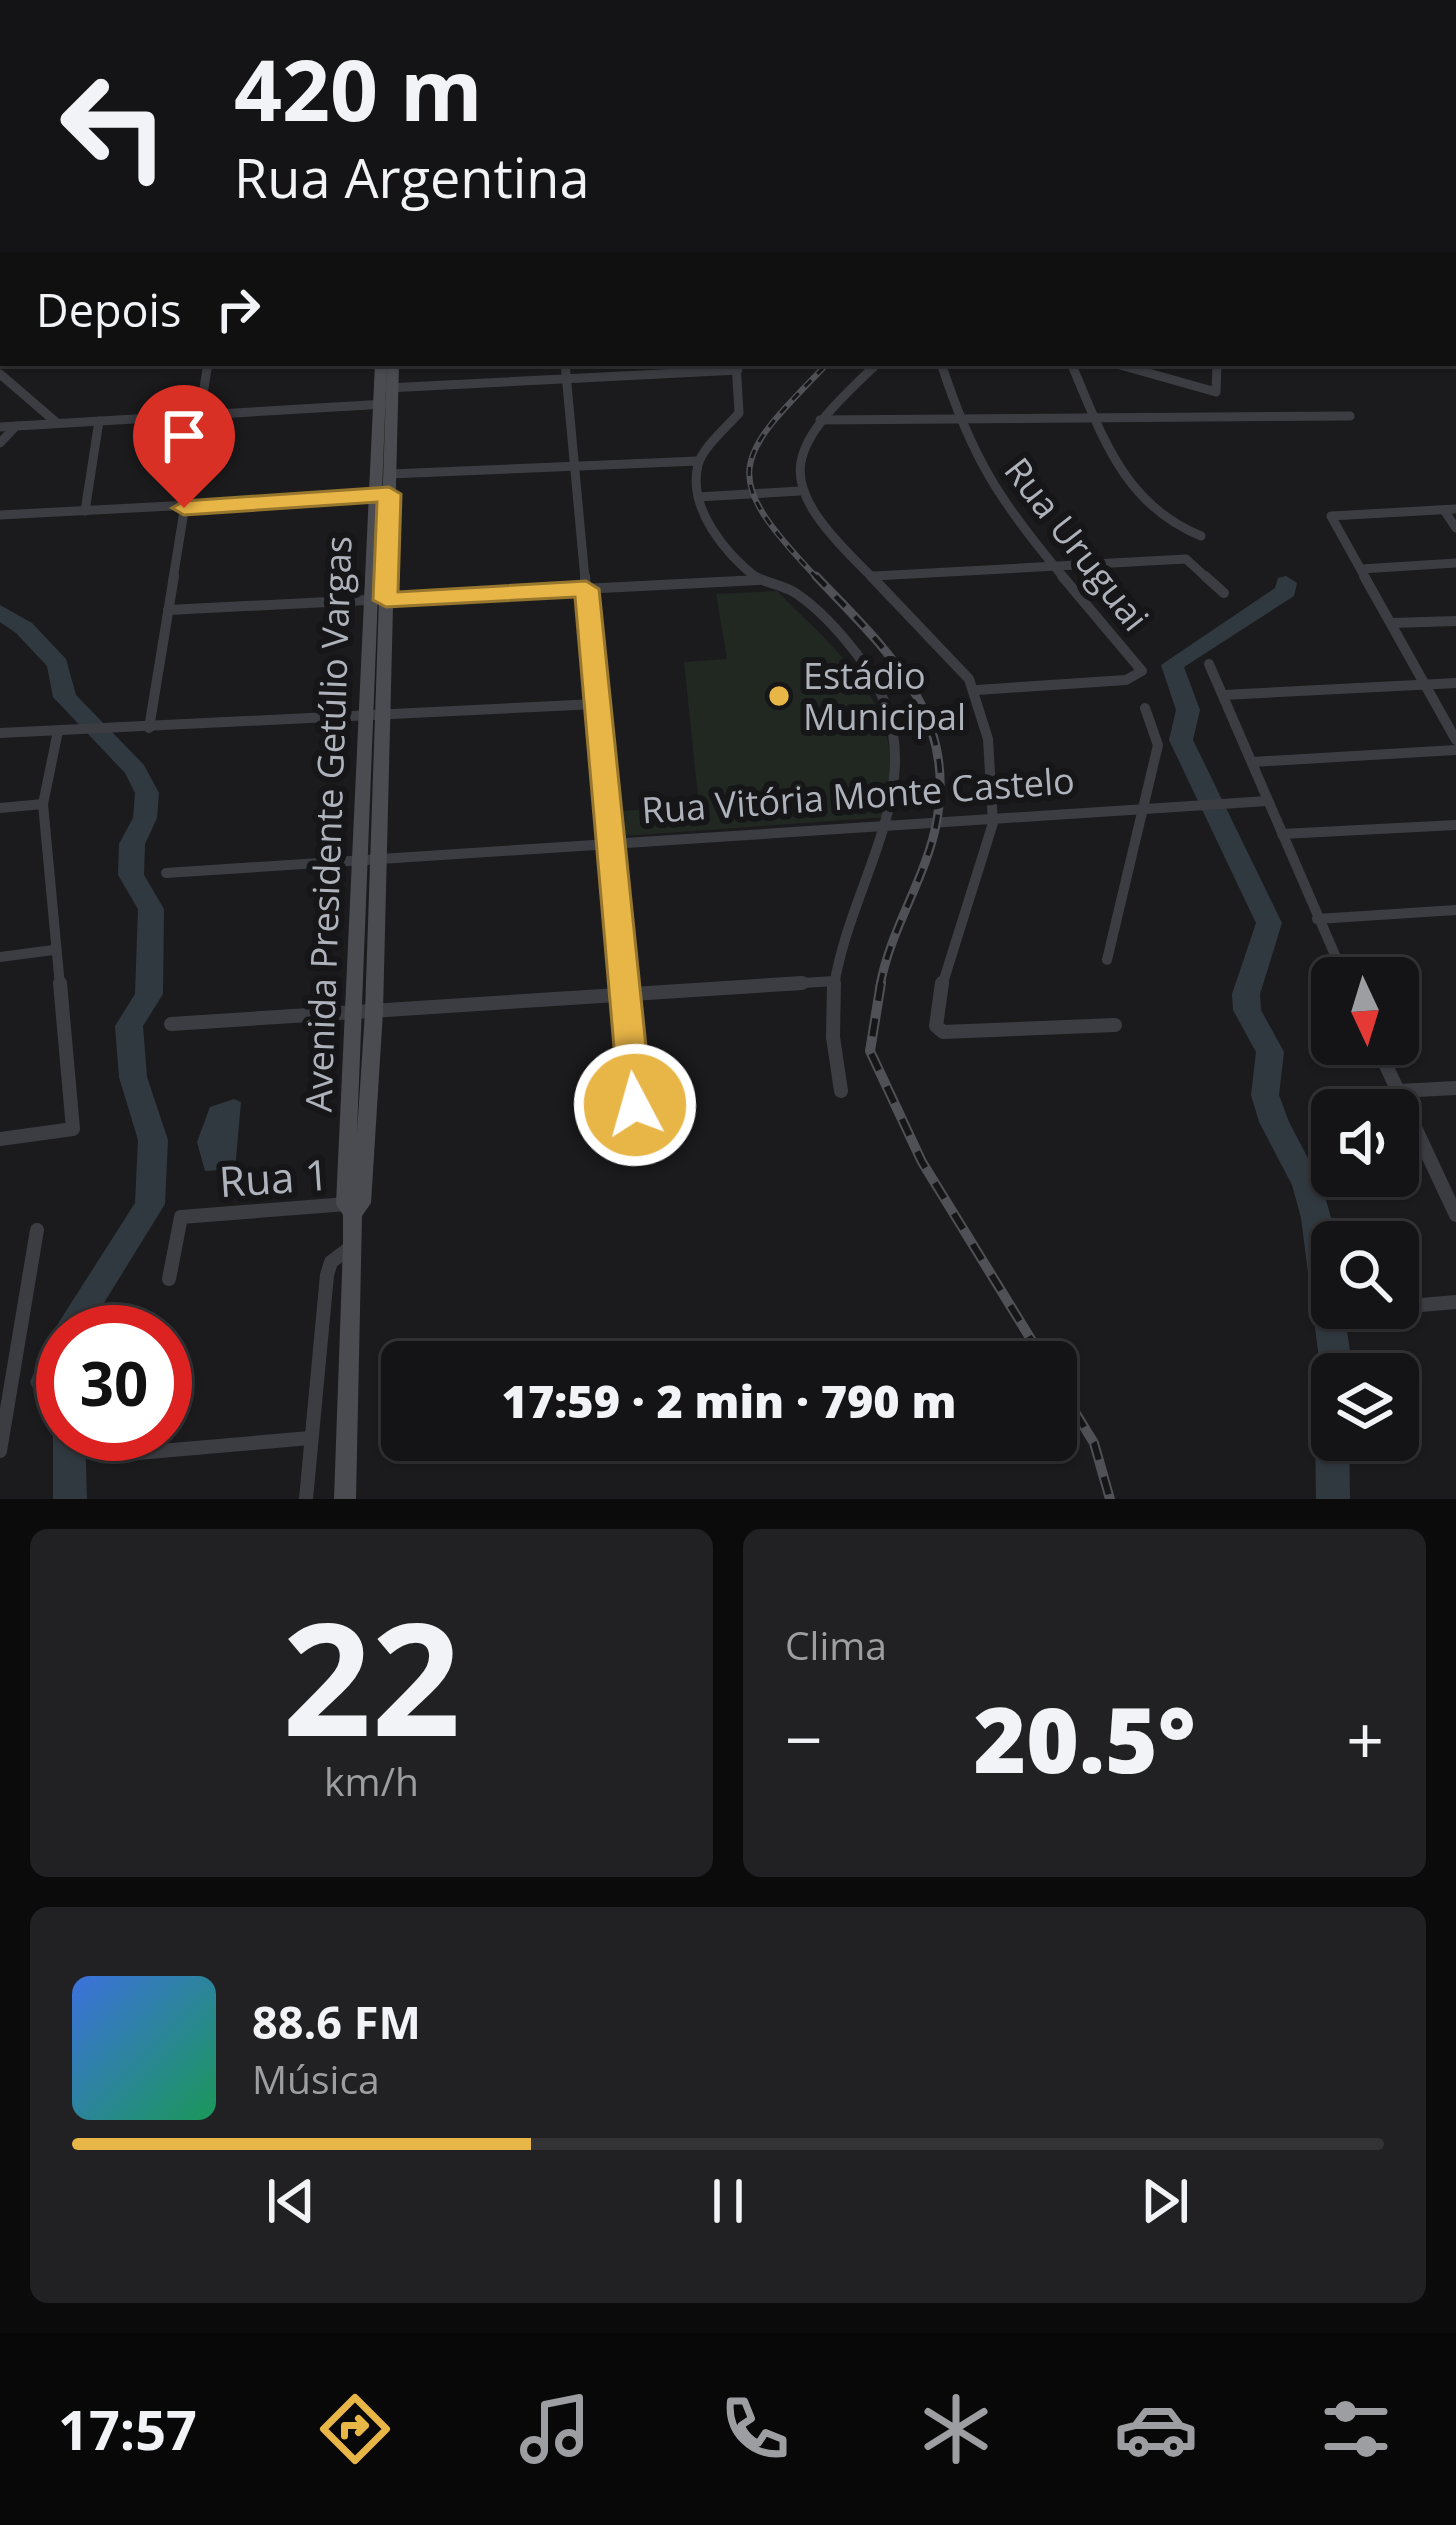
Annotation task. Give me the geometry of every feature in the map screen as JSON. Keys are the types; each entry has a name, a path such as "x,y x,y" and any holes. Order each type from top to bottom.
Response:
{"main road":[{"name":"Avenida Presidente Getúlio Vargas","path":"381,366 390,474 382,495"},
{"name":"Avenida Presidente Getúlio Vargas","path":"353,1207 374,1012 370,856 386,396 392,366"},
{"name":"Avenida Presidente Getúlio Vargas","path":"345,1499 353,1245 353,1012 370,856"}],"street":[{"path":"149,728 208,366"},
{"path":"565,366 635,1105"},
{"path":"0,427 200,415 737,366 741,397 734,422 698,461 698,497 710,526 759,580"},
{"path":"875,366 820,420 800,453 800,491 826,530 935,634 977,690 994,817 934,1019 943,1032 1114,1025"},
{"name":"Rua Uruguai","path":"941,366 959,418 999,500 1111,641 1139,663 1142,671 1126,680 977,690"},
{"path":"1072,366 1134,497 1163,523 1201,536"},
{"path":"1124,366 1216,392 1216,366"},
{"path":"0,374 57,423"},
{"path":"820,420 1350,416"},
{"path":"86,511 99,421"},
{"path":"0,443 16,426"},
{"path":"390,474 698,461"},
{"path":"698,497 800,491"},
{"path":"0,515 382,495"},
{"path":"1456,528 1450,510 1330,516 1456,740"},
{"path":"874,576 1193,562 1224,593"},
{"path":"1361,569 1456,563"},
{"path":"168,610 759,580 800,596 881,690 895,740 889,822 834,981 834,1059 841,1091"},
{"path":"1392,623 1456,621"},
{"path":"1209,664 1335,957"},
{"path":"1223,695 1456,683"},
{"path":"0,733 375,719 596,704"},
{"path":"1107,960 1158,745 1145,708"},
{"path":"0,1139 73,1129 43,804 58,731"},
{"path":"1252,762 1456,750"},
{"name":"Rua Vitória Monte Castelo","path":"166,873 889,822 1267,801"},
{"path":"0,808 43,804"},
{"path":"1282,834 1456,825"},
{"path":"1317,919 1456,910"},
{"path":"0,957 53,950"},
{"path":"171,1024 834,981"},
{"path":"1419,1090 1456,1088"},
{"path":"1419,1136 1456,1215"},
{"name":"Rua 1","path":"170,1279 182,1217 353,1207"},
{"path":"0,1451 37,1230"},
{"path":"306,1499 327,1274 332,1262 353,1245"},
{"path":"1419,1306 1456,1302"},
{"path":"192,1448 310,1438"}],"shaded area":[{"name":"Estádio Municipal","path":"777,591 844,659 871,697 888,741 887,817 624,836 621,811 699,805 684,662 727,659 716,594"},
{"path":"234,1099 241,1102 235,1169 205,1171 197,1142 210,1107"}],"waterway":[{"path":"1286,583 1286,591 1172,665 1188,710 1181,740 1269,923 1246,994 1247,1010 1270,1052 1265,1095 1307,1185 1316,1218 1334,1353"},
{"path":"0,612 24,628 58,664 65,697 135,770 147,793 145,818 132,844 131,875 151,909 149,994 129,1026 133,1077 153,1140 150,1204 86,1305"},
{"path":"69,1461 70,1499"},
{"path":"1332,1461 1333,1499"}],"railway":[{"path":"818,579 764,515 752,490 750,468 756,447 772,423 825,366"},
{"path":"816,576 909,683 936,745 937,820 880,986"},
{"path":"881,983 870,1051 922,1162 1032,1341"},
{"path":"1077,1415 1094,1443 1110,1499"}],"place":[{"name":"Estádio Municipal","path":"779,696"}],"route":[{"path":"184,508 389,494 386,600 586,589 635,1105"}]}
